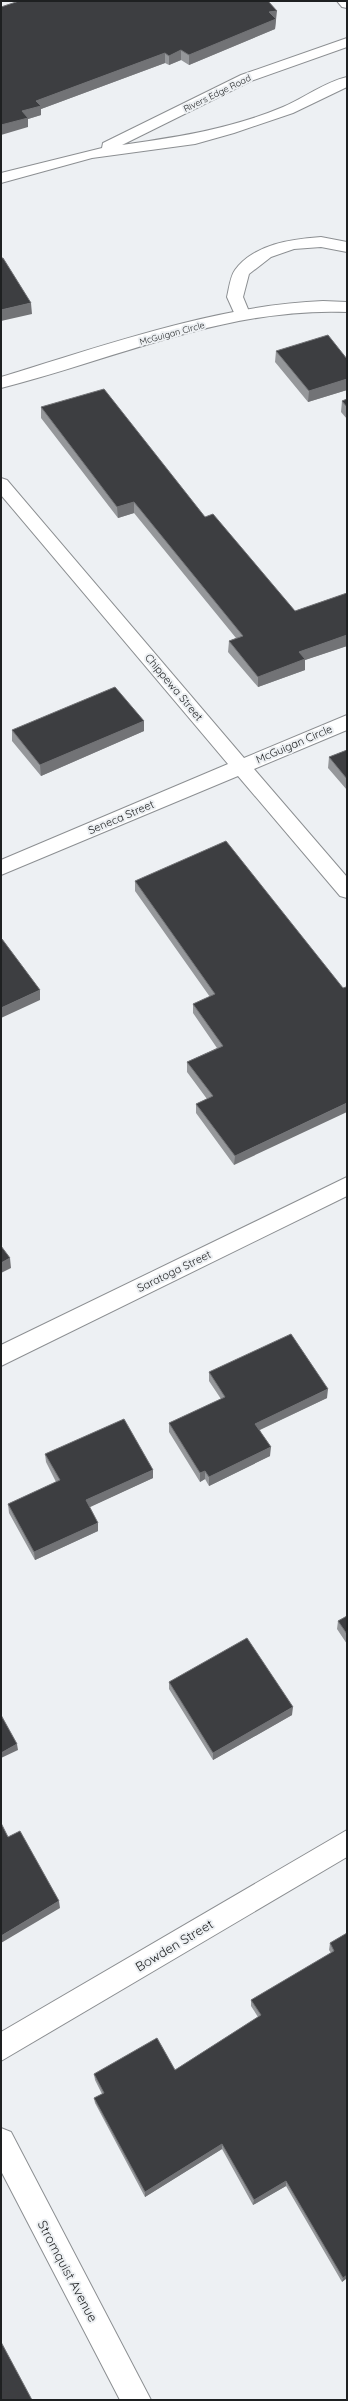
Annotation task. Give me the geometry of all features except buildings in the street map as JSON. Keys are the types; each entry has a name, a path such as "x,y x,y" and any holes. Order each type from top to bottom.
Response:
{"street":[{"path":"344,1 347,4"},
{"name":"Rivers Edge Road","path":"91,154 246,78 347,42"},
{"name":"Rivers Edge Road","path":"1,178 91,154 195,139 228,130 288,110 347,81"},
{"path":"242,314 235,296 242,272 265,254 292,244 321,242 347,247"},
{"name":"McGuigan Circle","path":"1,383 96,353 242,314 289,306 347,307"},
{"name":"Chippewa Street","path":"1,484 347,891"},
{"name":"McGuigan Circle","path":"242,767 347,722"},
{"name":"Seneca Street","path":"1,868 242,767"},
{"name":"Saratoga Street","path":"1,1356 347,1186"},
{"name":"Bowden Street","path":"1,2047 347,1843"},
{"name":"Stromquist Avenue","path":"1,2142 136,2400"}]}
